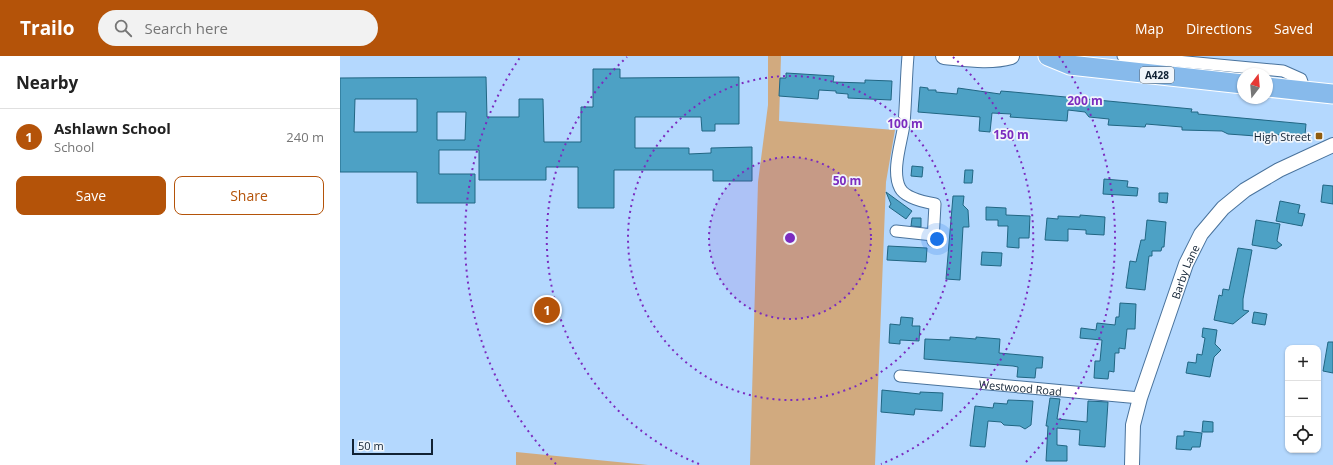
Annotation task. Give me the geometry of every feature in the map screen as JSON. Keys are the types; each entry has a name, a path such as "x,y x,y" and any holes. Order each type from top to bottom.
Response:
{"highway":[{"name":"A428","path":"1048,56 1070,65 1237,83"},
{"path":"1273,88 1333,94"}],"main road":[{"path":"944,56 971,59 1003,58 1011,56"}],"street":[{"path":"896,231 933,238 935,204 924,202 904,193 897,180 897,165 904,125 908,56"},
{"path":"1123,56 1283,71 1302,78 1305,91"},
{"name":"Barby Lane","path":"1132,465 1133,425 1140,398 1186,264 1201,234 1223,208 1246,190 1279,170 1333,145"},
{"name":"Westwood Road","path":"900,376 1140,398"}],"shaded area":[{"path":"768,56 781,56 779,121 895,130 886,182 875,465 750,465 758,182 768,105"},
{"path":"516,452 648,465 516,465"}],"building":[{"path":"593,69 620,69 620,78 739,77 739,124 715,124 715,131 702,131 701,117 635,117 635,148 689,148 689,154 711,153 711,148 752,147 752,181 713,181 713,170 614,170 614,208 578,208 578,167 546,167 546,180 479,180 479,150 439,150 439,174 475,174 475,203 417,203 417,172 340,172 340,78 486,77 487,117 519,117 519,99 543,99 544,142 581,142 581,107 593,107","holes":["355,99 417,99 417,132 354,132","437,112 466,112 465,140 437,140"]},
{"path":"786,73 834,76 833,82 865,83 865,80 892,81 891,100 848,98 848,94 836,93 836,91 819,90 818,99 779,96 780,78 786,78"},
{"path":"920,87 928,88 928,90 936,90 936,92 957,94 958,88 1000,94 1001,91 1192,109 1191,112 1198,112 1198,114 1306,124 1305,135 1297,134 1297,137 1257,132 1256,136 1228,134 1222,131 1182,130 1182,127 1146,124 1145,127 1108,125 1109,119 1089,117 1085,112 1068,110 1067,121 1010,117 1011,114 992,113 990,132 979,131 980,117 918,112"},
{"path":"912,166 923,167 922,177 911,176"},
{"path":"965,170 973,170 972,183 964,183"},
{"path":"1104,179 1128,181 1127,187 1138,188 1137,196 1103,194"},
{"path":"1323,185 1333,186 1333,204 1321,202"},
{"path":"886,192 912,211 906,219 889,207 891,204"},
{"path":"1159,193 1168,193 1167,203 1159,202"},
{"path":"953,196 964,196 963,205 968,210 969,227 963,227 960,280 946,279"},
{"path":"1280,201 1300,205 1298,213 1305,214 1302,226 1276,221"},
{"path":"986,207 1006,208 1006,215 1030,216 1029,238 1019,238 1019,248 1007,247 1008,226 998,226 998,220 986,220"},
{"path":"1080,215 1105,217 1104,235 1086,234 1086,230 1068,229 1068,241 1045,240 1047,218 1058,219 1058,216 1080,217"},
{"path":"912,218 921,218 921,227 911,226"},
{"path":"1147,220 1166,222 1164,247 1162,247 1161,251 1152,251 1152,256 1149,256 1145,290 1126,288 1130,261 1136,262 1141,240 1145,240"},
{"path":"1256,220 1280,224 1277,241 1282,245 1276,249 1252,245"},
{"path":"888,246 927,248 926,262 887,260"},
{"path":"1238,248 1252,250 1243,299 1243,310 1249,311 1233,324 1214,320 1219,295 1222,296 1223,289 1229,290"},
{"path":"982,252 1002,253 1001,266 981,265"},
{"path":"1120,303 1136,304 1135,329 1127,329 1125,349 1119,348 1119,353 1115,353 1114,372 1109,371 1108,379 1094,378 1095,361 1100,361 1102,340 1080,338 1081,328 1096,330 1097,323 1115,325 1116,317 1119,317"},
{"path":"1254,312 1267,314 1265,325 1252,323"},
{"path":"901,317 913,318 912,326 920,326 919,341 900,340 900,344 889,343 890,324 900,325"},
{"path":"1203,328 1217,330 1215,344 1221,350 1214,357 1210,377 1186,373 1188,362 1196,363 1197,354 1202,355 1205,338 1202,337"},
{"path":"950,337 1000,339 999,353 1043,357 1042,368 1036,368 1035,378 1017,377 1018,367 1013,366 924,359 925,339 950,340"},
{"path":"1328,342 1333,342 1333,373 1323,371"},
{"path":"882,390 920,394 920,392 943,393 942,411 915,409 914,415 881,412"},
{"path":"1050,398 1060,399 1057,419 1087,422 1088,401 1108,402 1105,447 1079,445 1080,430 1057,428 1057,445 1067,446 1067,461 1046,461 1048,426 1046,426"},
{"path":"1008,400 1033,401 1031,425 1025,429 1020,426 1004,425 1001,422 988,421 985,447 970,446 975,406 993,408 994,403 1007,404"},
{"path":"1203,421 1213,422 1213,432 1202,432"},
{"path":"1184,431 1202,433 1200,447 1192,447 1191,450 1176,449 1177,436 1184,436"}],"place":[{"name":"High Street","path":"1319,136"},
{"name":"Ashlawn School","path":"547,310"}]}
